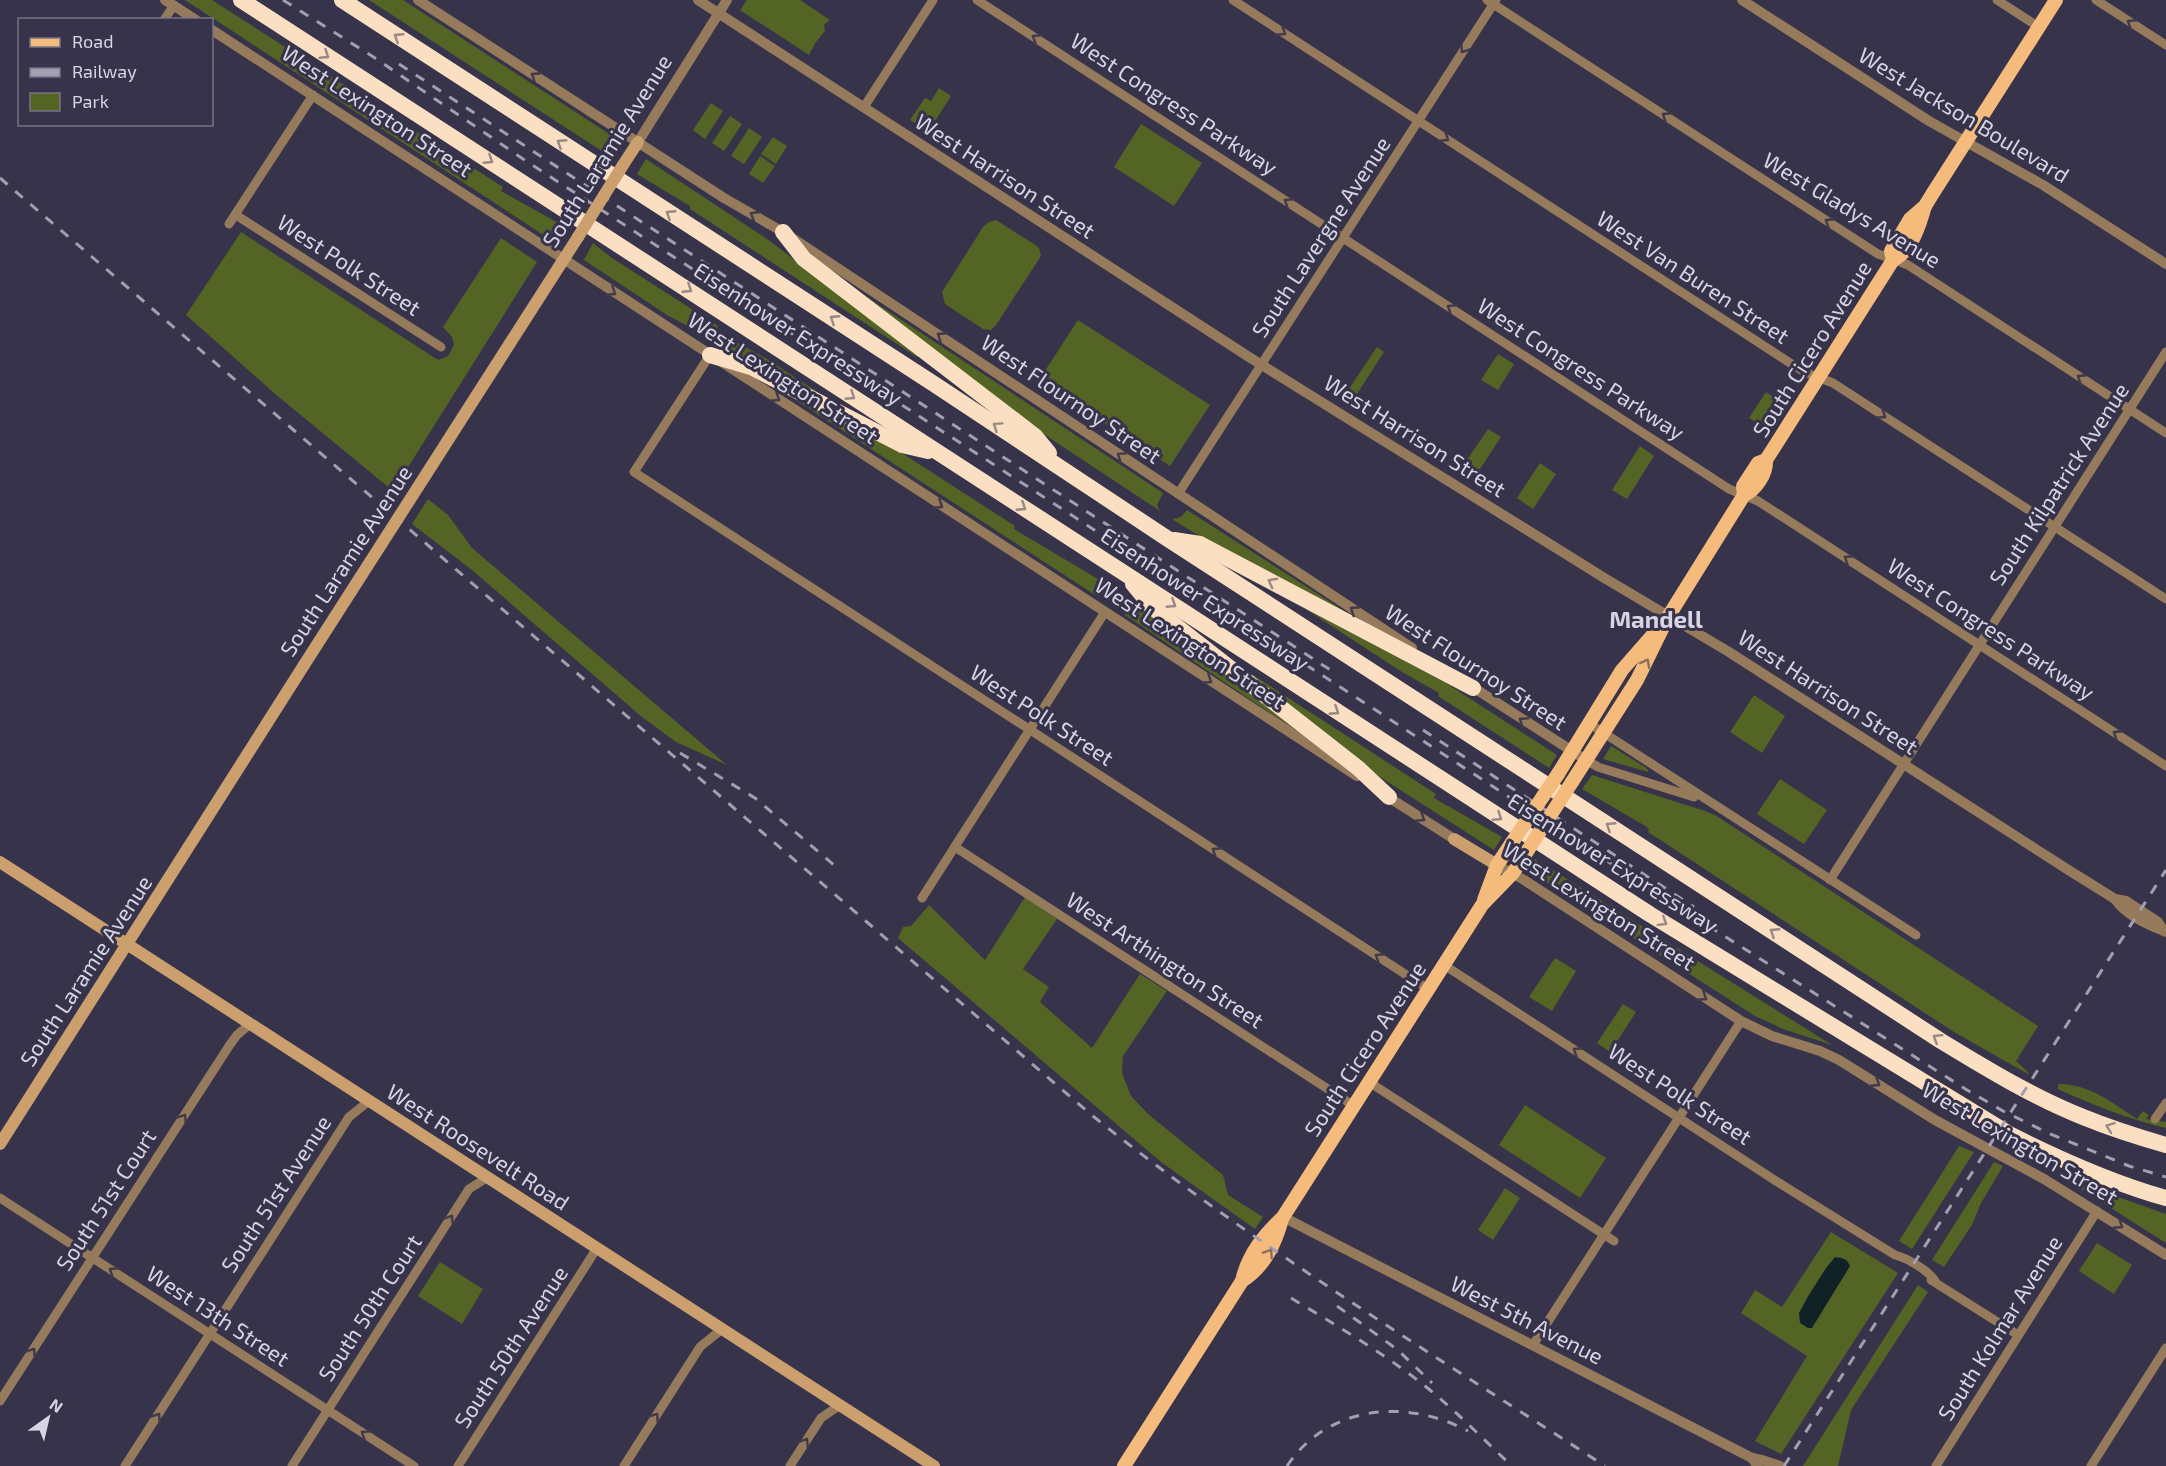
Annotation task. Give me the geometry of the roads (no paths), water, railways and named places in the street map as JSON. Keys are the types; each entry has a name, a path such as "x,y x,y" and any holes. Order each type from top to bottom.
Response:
{"highway":[{"name":"Eisenhower Expressway","path":"241,0 1641,908 2011,1135 2053,1156 2166,1198"},
{"name":"Eisenhower Expressway","path":"342,0 1968,1058 2082,1117 2166,1145"},
{"path":"783,232 804,259 1035,436 1064,470"},
{"path":"710,355 751,367 902,445 938,453"},
{"path":"1168,539 1200,543 1473,688"},
{"path":"1123,572 1152,607 1358,768 1389,797"}],"main road":[{"name":"South Cicero Avenue","path":"1124,1466 1242,1281 1256,1272 1275,1242 1283,1216 1482,905 1513,873 1604,734 1642,672 1668,617 1744,495 1752,492 1767,468 1766,460 1893,260 1901,256 1920,225 1925,206 2056,0"},
{"name":"South Laramie Avenue","path":"0,1144 638,142"},
{"name":"South Cicero Avenue","path":"1482,905 1497,865 1573,752 1622,670 1668,617"},
{"name":"West Lexington Street","path":"1454,838 1497,865"},
{"name":"West Roosevelt Road","path":"0,862 934,1466"}],"street":[{"name":"West Flournoy Street","path":"418,0 724,198 783,232 1573,752 1598,767 1676,790 1713,804"},
{"name":"West Harrison Street","path":"698,0 1263,365 1668,617 1730,652 2115,899 2122,908 2154,929 2165,931"},
{"name":"South Laramie Avenue","path":"638,142 727,0"},
{"path":"864,108 933,0"},
{"name":"West Congress Parkway","path":"977,0 1729,489 1758,501 2166,766"},
{"name":"West Van Buren Street","path":"1233,0 1804,372 1833,383 2166,600"},
{"name":"West Jackson Boulevard","path":"1742,0 1929,121 2043,184 2166,264"},
{"path":"1997,0 2038,27"},
{"path":"2096,0 2166,45"},
{"name":"South Lavergne Avenue","path":"1178,494 1344,238 1492,1"},
{"name":"West Gladys Avenue","path":"1492,1 1869,248 1908,265 2166,433"},
{"path":"165,18 170,3 193,18"},
{"name":"West Lexington Street","path":"213,31 1454,838"},
{"path":"229,224 313,95"},
{"name":"West Polk Street","path":"236,215 441,347"},
{"name":"South Kilpatrick Avenue","path":"1830,880 2166,352"},
{"name":"West Polk Street","path":"710,355 634,472 1428,989"},
{"path":"922,898 1104,612"},
{"name":"West Flournoy Street","path":"1590,724 1916,935"},
{"name":"West Arthington Street","path":"955,847 1354,1106"},
{"name":"West Lexington Street","path":"1497,865 1513,873 1741,1021 1772,1036 1820,1051 1839,1060 1935,1120 2019,1164 2166,1255"},
{"name":"West Polk Street","path":"1444,965 1894,1255 1904,1264 1929,1280 1935,1281 2018,1335"},
{"path":"1533,1345 1741,1021"},
{"name":"South 51st Court","path":"0,1401 229,1046 237,1035 250,1024"},
{"path":"1369,1083 1614,1241"},
{"name":"South 51st Avenue","path":"125,1466 349,1117 369,1101"},
{"path":"2156,1119 2166,1103"},
{"name":"South 50th Court","path":"292,1466 469,1189 488,1178"},
{"name":"West 13th Street","path":"0,1198 414,1466"},
{"name":"South Kolmar Avenue","path":"1936,1466 2097,1211"},
{"name":"West 5th Avenue","path":"1283,1216 1755,1462 1762,1460 1780,1466"},
{"name":"South 50th Avenue","path":"458,1466 597,1248"},
{"path":"624,1466 700,1347 722,1329"},
{"path":"2091,1466 2166,1348"},
{"path":"790,1466 821,1418 840,1405"}],"railway":[{"path":"283,0 375,58 526,161 1133,555 1225,612 1658,894 1967,1090 2048,1133 2129,1166 2166,1177"},
{"path":"399,64 1335,673"},
{"path":"0,178 1094,1117 1281,1255 1605,1466"},
{"path":"1423,730 1694,907"},
{"path":"680,753 755,798 834,865"},
{"path":"1784,1466 2166,870"},
{"path":"1291,1298 1414,1377 1451,1408 1512,1466"},
{"path":"1337,1306 1398,1350 1432,1383"},
{"path":"1287,1466 1304,1446 1324,1430 1346,1419 1370,1413 1394,1411 1419,1414 1468,1431"}],"district":[{"name":"Mandell","path":"1656,620"}]}
